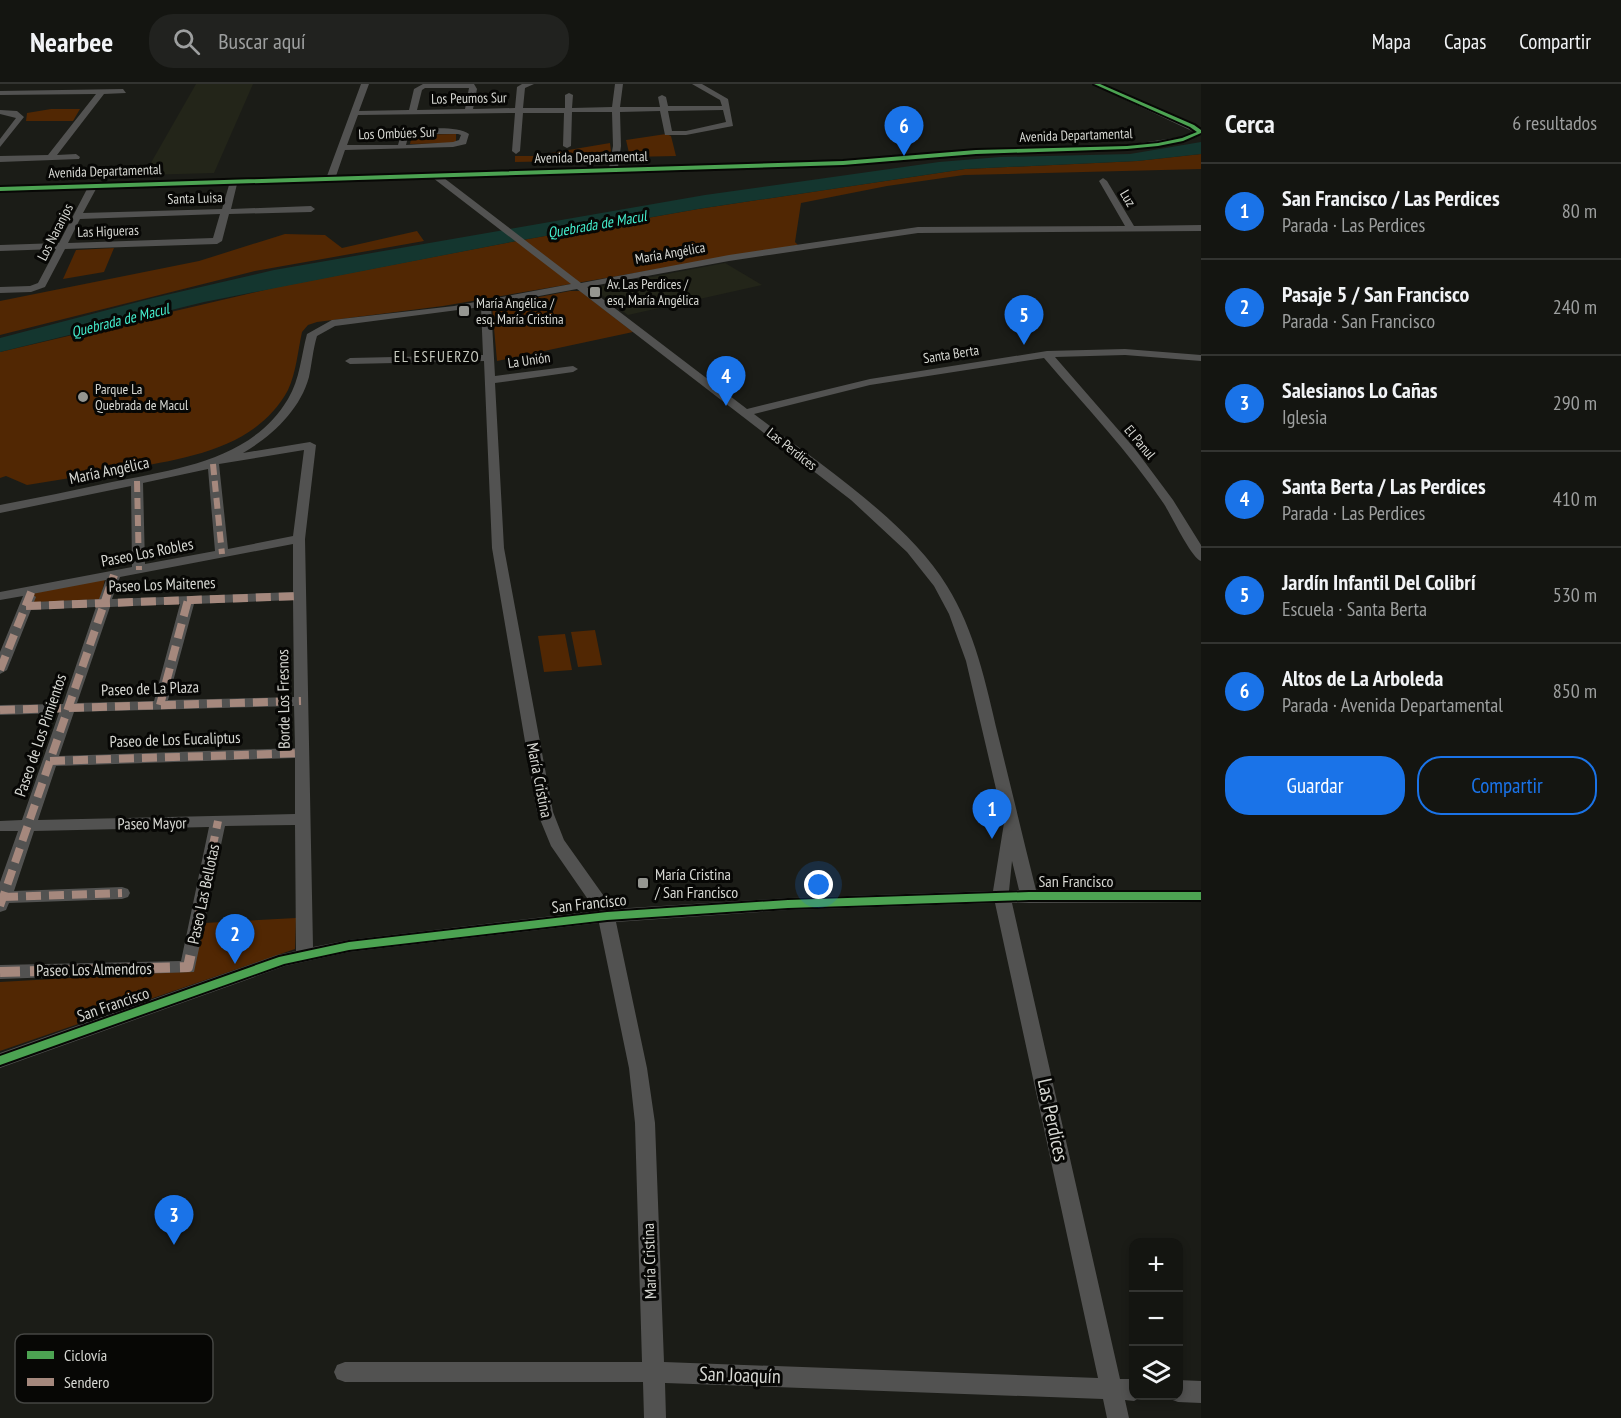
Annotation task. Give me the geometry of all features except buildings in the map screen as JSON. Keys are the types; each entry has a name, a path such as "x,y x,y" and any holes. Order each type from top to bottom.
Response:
{"street":[{"path":"332,175 365,84"},
{"path":"618,166 616,110 619,84"},
{"path":"662,97 667,130 671,134 686,134 730,123 724,99 696,84"},
{"path":"1096,84 1192,126 1200,132 1197,141"},
{"path":"516,151 521,87 527,85"},
{"path":"412,112 420,87 471,87 473,89 470,111"},
{"path":"0,93 123,91"},
{"path":"50,158 100,92"},
{"path":"567,146 569,95"},
{"name":"Los Peumos Sur","path":"355,113 727,108"},
{"path":"0,112 14,113 20,117 0,145"},
{"name":"Los Ombúes Sur","path":"342,148 402,146 454,144 463,142 465,134 413,132 404,136 402,146"},
{"name":"Avenida Departamental","path":"0,189 618,166 843,163 977,152 1140,147 1182,139 1197,141"},
{"path":"0,159 76,157"},
{"name":"Avenida Departamental","path":"332,175 433,174 618,166"},
{"name":"Las Perdices","path":"433,174 746,413 886,523 912,549 939,585 956,614 971,654 1029,896"},
{"path":"226,211 234,181"},
{"name":"Luz","path":"1103,181 1131,228"},
{"name":"Los Naranjos","path":"0,290 38,287 44,284 93,185"},
{"name":"Santa Luisa","path":"79,216 311,209"},
{"name":"Las Higueras","path":"0,248 217,241 226,211"},
{"name":"María Angélica","path":"218,462 266,430 292,401 304,376 312,334 318,328 338,322 424,313 729,258 918,230 1201,228"},
{"name":"María Cristina","path":"486,303 498,548 545,812 557,842 598,895 608,916 639,1068 644,1114 655,1418"},
{"name":"Santa Berta","path":"746,413 870,382 1047,354 1125,352 1201,358"},
{"name":"El Panul","path":"1047,354 1158,486 1181,519 1201,557"},
{"path":"350,361 489,358"},
{"name":"La Unión","path":"490,380 573,369"},
{"name":"María Angélica","path":"0,510 218,462 310,445"},
{"name":"Borde Los Fresnos","path":"305,954 299,539 310,445"},
{"path":"218,462 222,554"},
{"path":"137,481 139,570"},
{"name":"Paseo Los Robles","path":"0,596 299,539"},
{"name":"Paseo de Los Pimientos","path":"2,902 114,575"},
{"path":"0,670 32,590"},
{"name":"Paseo Los Maitenes","path":"26,606 300,596"},
{"path":"160,705 188,600"},
{"name":"Paseo de La Plaza","path":"0,710 301,701"},
{"name":"Paseo de Los Eucaliptus","path":"50,761 302,753"},
{"name":"Paseo Mayor","path":"0,826 303,819"},
{"name":"Paseo Las Bellotas","path":"188,967 218,821"},
{"name":"Las Perdices","path":"1011,822 1000,887 1123,1390 1118,1418"},
{"path":"2,902 122,893"},
{"name":"San Francisco","path":"0,1060 305,954 428,936 608,916 788,904 1029,896 1201,896"},
{"name":"Paseo Los Almendros","path":"0,972 188,967"},
{"name":"San Joaquín","path":"345,1372 653,1372 1123,1390"},
{"path":"1183,1391 1201,1392"}],"shaded area":[{"path":"196,84 253,84 214,173 144,175"},
{"path":"51,109 80,109 73,121 26,121 27,113"},
{"path":"456,134 456,143 410,144 412,135"},
{"path":"666,134 671,136 676,156 630,157 626,140"},
{"path":"610,143 612,160 515,162 515,156 533,156"},
{"name":"Parque La Quebrada de Macul","path":"1201,154 1201,169 964,175 887,186 801,203 795,242 798,245 443,306 317,322 308,325 302,332 291,383 274,410 258,426 218,448 126,469 27,485 6,476 0,478 0,352 277,287 698,209 965,169 1137,161"},
{"path":"417,231 424,241 255,271 0,335 0,301 199,261 285,234 325,235 342,248"},
{"path":"114,248 104,272 63,279 76,250"},
{"path":"725,263 762,285 628,315 593,288"},
{"path":"580,291 633,332 497,361 492,306"},
{"path":"105,579 100,601 30,604 35,593"},
{"path":"595,630 602,665 578,667 571,632"},
{"path":"565,634 572,670 544,672 538,636"},
{"path":"296,918 295,949 0,1051 0,982 193,971 204,923"}],"water":[{"name":"Quebrada de Macul","path":"1201,142 1201,154 1137,161 965,169 698,209 511,242 204,302 0,352 0,338 153,298 274,270 705,195 939,162 1000,157 1130,154"}],"marked path":[{"path":"213,464 222,554"},
{"path":"137,481 139,570"},
{"path":"0,906 114,575"},
{"path":"0,670 32,590"},
{"path":"26,606 300,596"},
{"path":"160,705 188,600"},
{"path":"0,710 301,701"},
{"path":"50,761 302,753"},
{"path":"0,972 188,967 218,821"},
{"path":"3,897 122,893"}],"cycle path":[{"path":"0,189 843,163 976,152 1127,148 1183,139 1200,132 1192,126 1096,84"},
{"path":"0,1061 283,960 349,946 607,916 788,904 1029,896 1201,896"}],"place":[{"name":"Altos de La Arboleda","path":"904,156"},
{"name":"Av. Las Perdices / esq. María Angélica","path":"595,292"},
{"name":"María Angélica / esq. María Cristina","path":"464,311"},
{"name":"Jardín Infantil Del Colibrí","path":"1024,345"},
{"name":"Parque La Quebrada de Macul","path":"83,397"},
{"name":"Santa Berta / Las Perdices","path":"726,406"},
{"name":"San Francisco / Las Perdices","path":"992,839"},
{"name":"María Cristina / San Francisco","path":"643,883"},
{"name":"Pasaje 5 / San Francisco","path":"235,964"},
{"name":"Salesianos Lo Cañas","path":"174,1245"}],"district":[{"name":"EL ESFUERZO","path":"437,356"}]}
